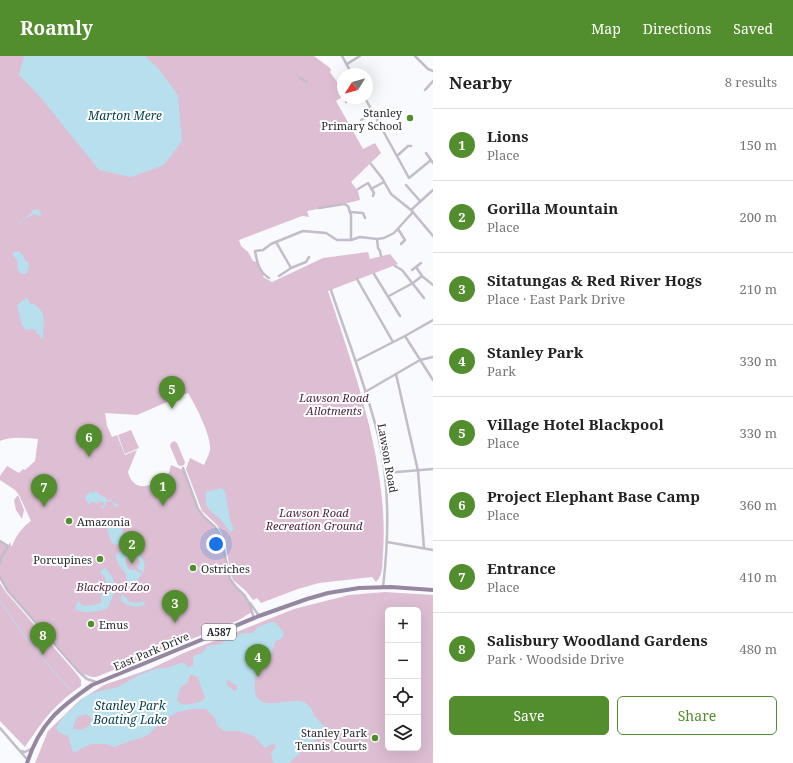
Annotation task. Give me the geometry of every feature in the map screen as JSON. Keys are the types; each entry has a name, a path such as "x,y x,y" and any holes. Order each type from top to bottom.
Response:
{"main road":[{"name":"East Park Drive","path":"28,761 32,748 42,730 57,712 71,699 98,683 301,600 328,593 359,588 384,587 433,590"}],"street":[{"path":"342,56 348,68"},
{"path":"346,64 360,56"},
{"path":"415,56 428,69 433,71"},
{"path":"300,78 307,82"},
{"path":"425,90 433,81"},
{"path":"369,104 409,178 432,161 426,153"},
{"path":"361,120 374,113"},
{"path":"397,156 409,145"},
{"path":"371,164 391,194 412,211 433,236"},
{"path":"371,189 384,182"},
{"path":"358,189 368,183 374,193 373,196"},
{"path":"406,185 420,201"},
{"path":"269,278 263,274 257,262 255,251 263,250 276,242 303,231 326,233 337,240 351,240 360,237 377,239 392,235 420,201 433,190"},
{"path":"319,208 344,204 349,206 351,240"},
{"path":"350,212 363,213 365,218"},
{"path":"398,229 406,240 401,244"},
{"path":"377,239 378,248 382,256"},
{"path":"276,242 290,268"},
{"path":"279,276 290,268 306,262 309,257"},
{"path":"412,270 421,263"},
{"path":"395,266 402,270 424,298"},
{"path":"416,267 422,276 433,285"},
{"path":"374,274 400,316"},
{"path":"389,296 413,283 422,276"},
{"path":"357,279 393,342"},
{"name":"Lawson Road","path":"331,290 356,361 378,436 385,473 388,504 384,587"},
{"path":"356,361 433,320"},
{"path":"405,336 433,380"},
{"path":"365,392 420,360 433,357"},
{"path":"396,374 418,471 424,548"},
{"path":"183,468 198,509 215,527 221,537 230,579 236,588 245,596 259,616"},
{"path":"385,473 433,469"},
{"path":"0,541 8,546 0,564"},
{"path":"387,542 433,550"},
{"path":"0,573 2,581"},
{"path":"0,577 10,593 86,679 88,688"},
{"path":"249,603 254,618"},
{"path":"86,679 98,683"},
{"path":"0,728 28,761"},
{"path":"19,750 25,752 32,748"}],"green space":[{"path":"0,56 314,56 330,68 330,72 337,82 337,104 363,149 375,143 381,153 351,182 358,191 360,200 307,211 309,217 302,216 239,240 241,246 248,252 253,261 257,262 264,275 263,277 272,282 323,258 368,252 370,259 390,254 398,264 328,291 349,354 368,420 381,487 383,553 382,568 379,579 376,582 372,577 319,583 261,603 257,598 253,600 246,591 233,580 225,541 217,525 202,511 186,469 190,458 204,465 210,450 206,429 199,412 188,393 137,415 105,413 107,426 112,437 117,435 125,455 137,450 128,472 135,484 146,486 162,480 168,474 171,465 183,470 198,509 215,527 223,543 226,567 230,579 245,596 252,612 237,621 96,677 80,673 7,590 0,577 0,541 8,546 10,542 12,546 20,532 31,521 19,495 15,490 0,480 0,476 7,466 19,473 35,461 38,439 14,438 0,441"},
{"path":"131,430 139,448 125,454 118,435"},
{"path":"174,441 177,443 185,462 184,465 178,465 170,446"},
{"path":"18,495 24,510 22,519 16,510 14,500"},
{"path":"0,583 5,591 81,680 81,686 56,707 25,747 0,721"},
{"path":"385,592 433,595 433,763 35,763 48,731 80,700 104,685 150,669 186,652 294,609 349,595"}],"water":[{"name":"Marton Mere","path":"24,56 145,56 158,68 178,95 182,141 164,165 131,177 99,170 41,98 19,75"},
{"path":"34,209 39,210 42,215 39,216 34,214 23,220 18,225 20,222 31,213"},
{"path":"18,251 29,264 28,272 26,274 21,274 17,267 18,262 13,253"},
{"path":"26,298 30,304 34,304 43,314 43,339 34,329 26,330 22,325 17,305"},
{"path":"222,488 225,491 230,519 234,530 230,532 206,504 206,492"},
{"path":"96,490 107,500 111,500 119,506 115,507 110,501 106,502 103,508 99,507 104,505 104,502 100,501 96,504 92,502 87,506 88,503 85,498 87,494 91,492 93,493"},
{"path":"115,518 119,520 124,537 122,541 116,545 113,544 110,539 107,526 107,523"},
{"path":"125,549 137,551 143,558 145,567 143,573 137,568 140,562 135,553 130,552 126,561 127,565 130,570 136,570 142,574 137,583 133,585 127,580 125,572 116,559 116,554"},
{"path":"105,568 114,582 114,593 107,609 83,612 75,609 78,600 83,606 94,605 102,602 101,596 106,586 106,581 100,573"},
{"path":"123,595 130,602 137,603 144,601 145,604 139,607 129,605 121,601 121,596"},
{"name":"Stanley Park Boating Lake","path":"275,622 284,633 282,638 276,641 267,663 256,671 255,690 257,697 268,703 297,701 305,703 329,732 321,738 316,732 314,733 318,738 304,750 299,744 297,746 300,753 289,763 274,763 271,753 276,746 274,743 265,748 254,736 238,731 224,731 218,725 215,718 206,709 192,709 178,712 163,720 149,734 142,738 114,747 106,744 91,744 73,753 68,736 58,732 56,727 64,716 85,697 96,692 118,687 137,676 155,669 170,667 180,663 185,663 187,667 193,666 193,656 202,653 207,646 221,644 233,635 234,637 244,633 253,633 258,627","holes":["190,675 194,675 198,678 205,697 202,701 192,704 182,704 177,700 179,691 182,686 187,683","228,680 237,686 237,689 234,691 226,684","86,714 92,718 89,726 81,730 74,729 73,727 77,717"]}],"waterway":[{"path":"0,601 27,640 70,690"}],"place":[{"name":"Stanley Primary School","path":"410,118"},
{"name":"Village Hotel Blackpool","path":"172,409"},
{"name":"Project Elephant Base Camp","path":"89,457"},
{"name":"Lions","path":"163,506"},
{"name":"Entrance","path":"44,507"},
{"name":"Amazonia","path":"69,521"},
{"name":"Porcupines","path":"100,559"},
{"name":"Gorilla Mountain","path":"132,564"},
{"name":"Ostriches","path":"193,568"},
{"name":"Sitatungas & Red River Hogs","path":"175,623"},
{"name":"Emus","path":"91,624"},
{"name":"Salisbury Woodland Gardens","path":"43,655"},
{"name":"Stanley Park","path":"258,677"},
{"name":"Stanley Park Tennis Courts","path":"375,738"}],"park label":[{"name":"Lawson Road Allotments","path":"334,403"},
{"name":"Lawson Road Recreation Ground","path":"314,518"},
{"name":"Blackpool Zoo","path":"113,586"}]}
